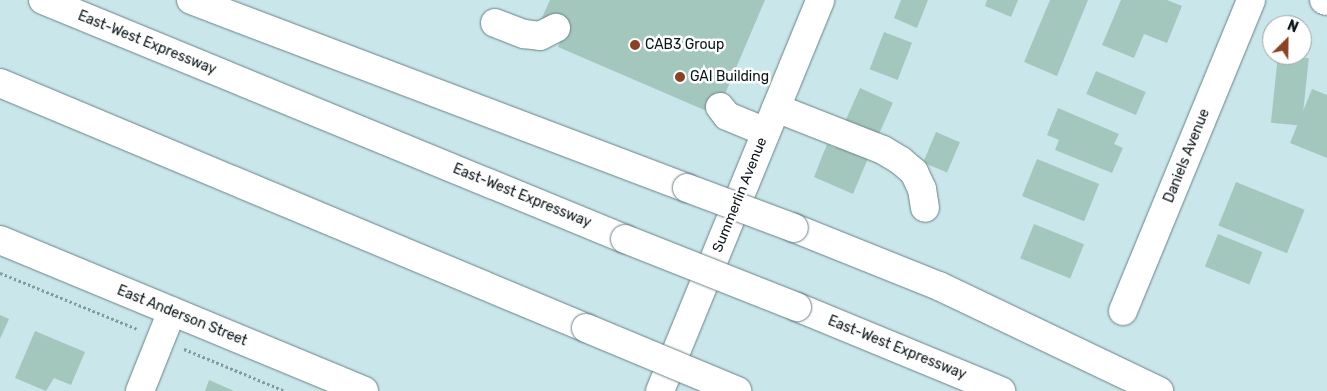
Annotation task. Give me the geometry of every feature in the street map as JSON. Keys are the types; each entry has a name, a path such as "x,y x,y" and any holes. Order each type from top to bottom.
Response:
{"main road":[{"name":"East-West Expressway","path":"43,0 1001,391"},
{"path":"191,0 794,228 940,286 1159,391"},
{"name":"Summerlin Avenue","path":"660,391 820,0"},
{"name":"Daniels Avenue","path":"1123,311 1251,0"},
{"path":"495,23 524,34 540,36 556,28"},
{"path":"0,82 737,391"},
{"path":"723,111 771,120 883,150 914,172 922,189 925,208"},
{"name":"East Anderson Street","path":"0,240 364,391"},
{"path":"140,391 172,312"}],"path":[{"path":"0,273 144,332"},
{"path":"176,346 285,391"}],"building":[{"name":"GAI Building","path":"550,0 765,0 716,115 558,47 564,32 540,22"},
{"path":"901,0 928,0 917,28 894,18"},
{"path":"987,0 1018,0 1011,17 985,6"},
{"path":"1050,0 1088,0 1057,76 1024,62"},
{"path":"1121,0 1167,0 1182,6 1167,43 1144,34 1134,58 1102,45"},
{"path":"884,32 912,43 898,80 870,69"},
{"path":"1277,65 1308,65 1302,126 1271,123"},
{"path":"1096,71 1146,92 1136,115 1086,94"},
{"path":"860,88 893,103 877,139 844,125"},
{"path":"1312,89 1327,95 1327,158 1290,143"},
{"path":"1058,108 1119,134 1114,144 1123,148 1112,173 1055,150 1059,140 1047,135"},
{"path":"936,132 960,142 947,173 923,162"},
{"path":"840,138 871,151 853,194 814,177 827,144 835,148"},
{"path":"1037,159 1099,184 1084,221 1022,196"},
{"path":"1236,182 1305,210 1287,253 1218,226"},
{"path":"1034,224 1084,244 1070,279 1020,258"},
{"path":"1218,234 1263,252 1249,284 1205,266"},
{"path":"0,315 9,319 0,339"},
{"path":"35,331 85,352 71,385 54,378 46,391 15,378"},
{"path":"209,380 234,391 205,391"}],"place":[{"name":"CAB3 Group","path":"635,45"},
{"name":"GAI Building","path":"680,77"}]}
